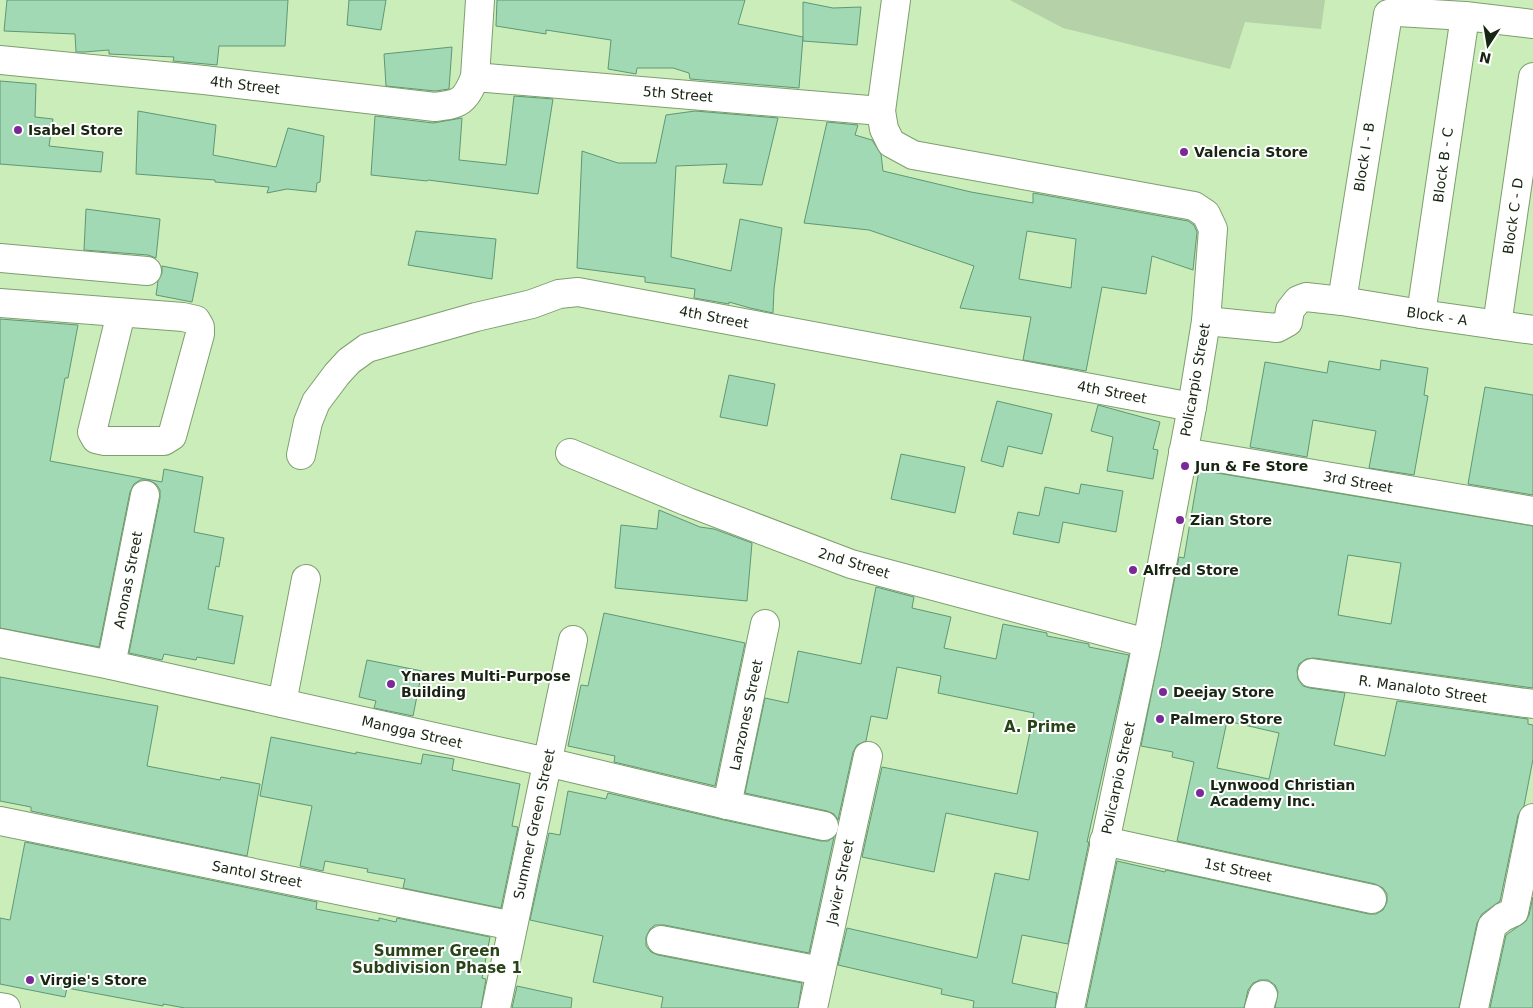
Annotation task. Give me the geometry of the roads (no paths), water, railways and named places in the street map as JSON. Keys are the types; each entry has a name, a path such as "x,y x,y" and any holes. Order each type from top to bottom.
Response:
{"street":[{"path":"474,77 480,0"},
{"name":"Policarpio Street","path":"896,0 881,111 884,129 891,143 913,155 1194,206 1206,214 1213,229 1206,321 1192,407 1147,643 1070,1008"},
{"name":"Block I - B","path":"1342,301 1388,14 1398,12 1465,16"},
{"path":"1465,16 1533,24"},
{"name":"Block B - C","path":"1421,314 1465,16"},
{"name":"4th Street","path":"0,60 435,107 452,105 462,100 470,89 474,77"},
{"name":"5th Street","path":"474,77 881,111"},
{"name":"Block C - D","path":"1497,325 1533,78"},
{"path":"0,258 147,271"},
{"name":"4th Street","path":"301,454 308,422 316,402 348,361 367,348 476,317 532,304 558,294 578,292 1192,407"},
{"path":"1206,321 1277,328 1288,322 1290,310 1298,300 1306,297 1342,301"},
{"name":"Block - A","path":"1342,301 1533,330"},
{"path":"0,303 121,314 183,317 196,320 200,327 200,334 172,436 164,441 105,441 96,439 92,432 121,314"},
{"name":"3rd Street","path":"1183,452 1533,511"},
{"name":"2nd Street","path":"570,453 688,502 851,564 1147,643"},
{"name":"Anonas Street","path":"111,665 146,495"},
{"path":"282,703 306,579"},
{"name":"Lanzones Street","path":"727,805 765,624"},
{"name":"Summer Green Street","path":"496,1008 573,640"},
{"name":"Mangga Street","path":"0,643 111,665 824,826"},
{"name":"R. Manaloto Street","path":"1312,673 1533,704"},
{"name":"Javier Street","path":"813,1008 868,756"},
{"path":"1474,1008 1492,926 1503,917 1523,914 1533,818"},
{"name":"Santol Street","path":"0,822 513,926"},
{"name":"1st Street","path":"1104,841 1372,899"},
{"path":"661,940 821,971"},
{"path":"0,1007 6,1008"}],"place":[{"name":"Isabel Store","path":"18,130"},
{"name":"Valencia Store","path":"1184,152"},
{"name":"Jun & Fe Store","path":"1185,466"},
{"name":"Zian Store","path":"1180,520"},
{"name":"Alfred Store","path":"1133,570"},
{"name":"Ynares Multi-Purpose Building","path":"391,684"},
{"name":"Deejay Store","path":"1163,692"},
{"name":"Palmero Store","path":"1160,719"},
{"name":"Lynwood Christian Academy Inc.","path":"1200,793"},
{"name":"Virgie's Store","path":"30,980"}],"district":[{"name":"A. Prime","path":"1040,727"},
{"name":"Summer Green Subdivision Phase 1","path":"437,960"}]}
